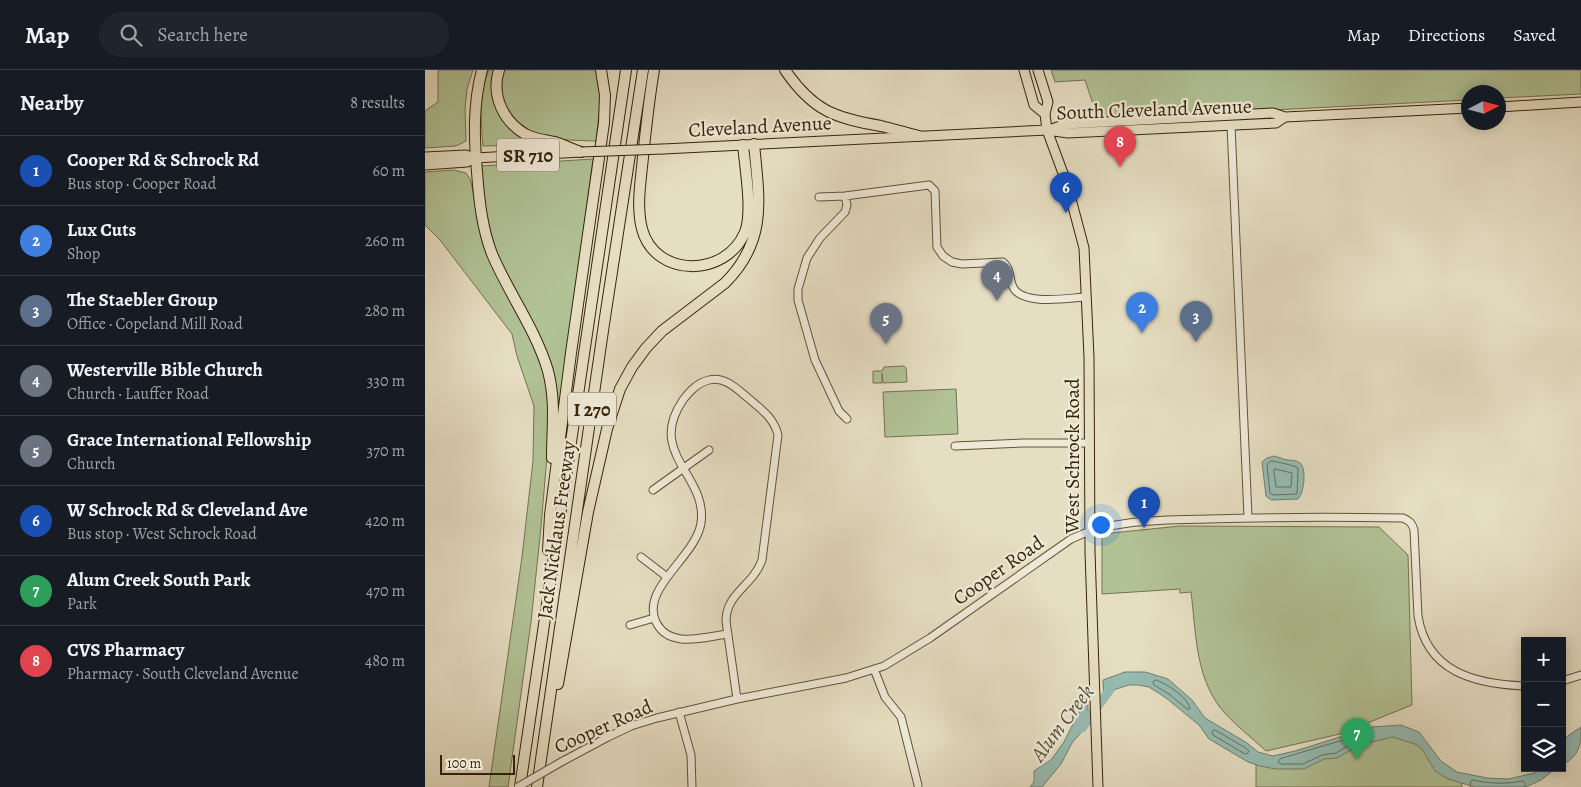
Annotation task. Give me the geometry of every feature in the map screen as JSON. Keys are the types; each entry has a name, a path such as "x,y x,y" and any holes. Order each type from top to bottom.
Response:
{"highway":[{"path":"482,70 474,116 476,158 485,234 492,254 542,353 553,393 554,414 550,515 540,651"},
{"path":"499,70 496,84 499,104 510,121 526,134 539,140 555,142 581,152"},
{"path":"550,515 604,123 605,94 601,70"},
{"name":"Jack Nicklaus Freeway","path":"519,787 626,70"},
{"name":"Jack Nicklaus Freeway","path":"537,787 643,70"},
{"path":"653,70 640,206 646,240 662,256 671,262 691,267 706,265 730,254 737,245 745,232 748,213 749,144"},
{"path":"785,70 803,94 842,118 883,126 919,136"},
{"path":"543,749 568,634 588,512 613,408 620,389 646,348 663,331 735,274 748,255 756,234 758,221 749,144"}],"main road":[{"path":"1024,70 1034,105 1045,114"},
{"name":"West Schrock Road","path":"1038,70 1048,102 1045,114 1047,130 1075,208 1084,248 1098,787"},
{"path":"1506,107 1581,102"},
{"name":"South Cleveland Avenue","path":"1047,130 1066,124 1110,121 1273,113 1285,117 1461,108"},
{"name":"South Cleveland Avenue","path":"1047,130 1069,133 1276,123 1285,117"},
{"name":"Cleveland Avenue","path":"425,157 466,155 476,158 1047,130"},
{"name":"Cleveland Avenue","path":"425,165 467,162 476,158"}],"street":[{"path":"1231,125 1248,517"},
{"path":"819,197 845,196 929,185 935,191 937,247 943,256 952,262 962,264 1003,262 1009,268 1009,280 1014,290 1023,297 1035,299 1086,297"},
{"path":"845,196 847,205 845,212 820,238 807,258 798,289 798,300 815,360 839,410 847,419"},
{"path":"728,634 682,640 674,639 663,632 654,618 656,594 696,539 701,522 699,497 673,451 671,434 674,417 688,394 702,382 718,379 732,385 771,419 776,428 777,443 762,560 754,577 733,598 727,609 726,622 728,634 737,700"},
{"path":"955,446 1090,443"},
{"path":"653,490 709,450"},
{"name":"Cooper Road","path":"519,787 589,746 631,726 679,712 846,678 874,669 895,660 917,647 1071,539 1090,530 1166,520 1248,517 1403,518 1409,520 1414,530 1420,630 1433,655 1443,664 1468,677 1497,684 1521,686"},
{"path":"641,557 667,578"},
{"path":"630,625 654,618"},
{"path":"874,669 885,697 901,717 918,785"},
{"path":"1566,680 1581,675"},
{"path":"679,712 691,755 692,787"}],"green space":[{"path":"438,70 473,70 467,89 465,109 466,141 456,146 425,148 425,111 438,102"},
{"path":"489,70 495,70 499,109 540,145 483,146 482,98"},
{"path":"500,70 598,70 601,94 596,141 541,136 518,124 509,114 503,101 499,78"},
{"path":"1051,70 1581,70 1581,94 1506,98 1506,85 1461,85 1461,100 1098,119 1085,80 1055,82"},
{"path":"593,159 557,428 551,378 492,248 480,176 481,166"},
{"path":"454,170 466,173 470,179 477,212 536,350 547,386 550,421 541,527 531,622 508,787 489,787 522,557 533,461 534,406 517,356 512,334 440,240 425,225 425,172"},
{"path":"904,366 906,368 907,382 883,383 882,373 882,383 873,383 873,371 882,371 884,367"},
{"path":"956,389 958,434 885,437 883,392"},
{"path":"1180,526 1379,527 1408,555 1412,705 1340,734 1266,751 1229,718 1211,693 1205,680 1198,651 1191,592 1180,593 1180,589 1102,594 1102,534"},
{"path":"1394,731 1421,740 1440,766 1461,777 1462,787 1256,787 1256,760"}],"water":[{"path":"1274,456 1285,460 1298,461 1302,466 1304,481 1302,492 1298,499 1271,500 1266,496 1262,462"},
{"path":"1125,672 1145,672 1168,679 1192,700 1205,718 1247,743 1258,752 1273,756 1372,727 1401,725 1419,732 1441,761 1457,772 1487,778 1508,779 1536,772 1551,772 1541,780 1526,787 1475,787 1448,779 1435,771 1422,749 1415,744 1393,737 1362,744 1337,758 1324,759 1304,769 1276,769 1260,766 1248,762 1209,739 1199,725 1166,698 1149,687 1129,685 1116,689 1104,700 1103,680"},
{"path":"1087,694 1089,723 1072,743 1061,764 1042,787 1030,787 1034,782 1034,771 1051,760 1064,742 1082,706 1083,698"},
{"path":"1581,727 1581,739 1578,749 1573,757 1566,762 1566,737"}],"waterway":[{"name":"Alum Creek","path":"1082,728 1111,688"}],"place":[{"name":"CVS Pharmacy","path":"1120,167"},
{"name":"W Schrock Rd & Cleveland Ave","path":"1066,213"},
{"name":"Westerville Bible Church","path":"997,301"},
{"name":"Lux Cuts","path":"1142,333"},
{"name":"The Staebler Group","path":"1196,342"},
{"name":"Grace International Fellowship","path":"886,344"},
{"name":"Cooper Rd & Schrock Rd","path":"1144,528"},
{"name":"Alum Creek South Park","path":"1357,759"}]}
